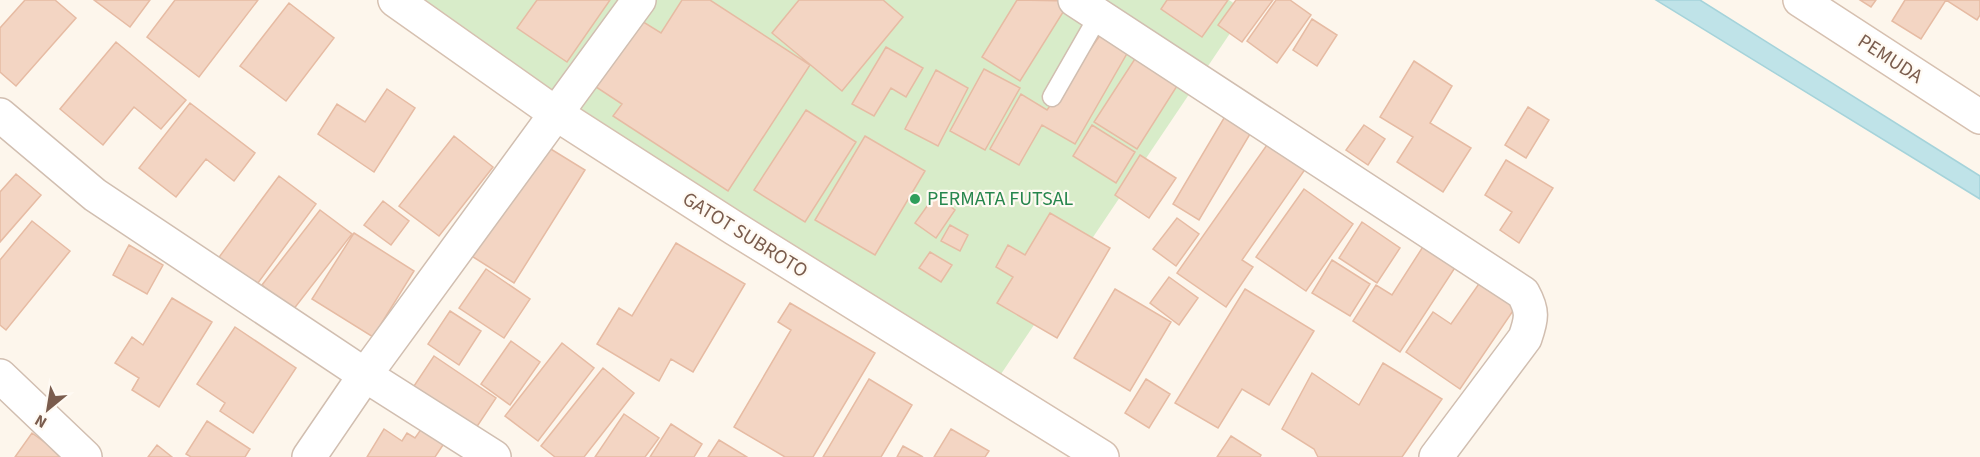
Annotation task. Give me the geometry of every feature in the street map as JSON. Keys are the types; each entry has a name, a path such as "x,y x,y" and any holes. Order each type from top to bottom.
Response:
{"street":[{"name":"GATOT SUBROTO","path":"395,0 555,113 734,228 1102,457"},
{"path":"309,457 364,375 639,0"},
{"name":"PEMUDA","path":"1800,0 1980,117"},
{"path":"1087,8 1523,293 1531,313 1531,321 1525,338 1436,457"},
{"path":"0,115 95,195 364,375 494,457"},
{"path":"0,376 85,457"}],"lane":[{"path":"1052,97 1087,8"}],"green space":[{"name":"PERMATA FUTSAL","path":"415,0 1229,0 1245,11 993,386"}],"water":[{"path":"1656,0 1700,0 1980,176 1980,199"}],"building":[{"path":"25,0 55,0 76,18 16,86 0,72 0,28"},
{"path":"94,0 150,0 130,27"},
{"path":"175,0 258,0 199,77 147,37"},
{"path":"537,0 610,0 567,62 517,28"},
{"path":"682,0 710,0 810,65 728,191 613,116 622,104 593,85 637,18 661,33"},
{"path":"799,0 883,0 903,17 842,91 772,33"},
{"path":"1017,0 1070,1 1020,81 982,57"},
{"path":"1167,0 1228,0 1202,37 1161,9"},
{"path":"1236,0 1273,0 1242,42 1218,25"},
{"path":"1276,0 1290,0 1311,15 1277,63 1247,41"},
{"path":"1860,0 1876,0 1871,7"},
{"path":"1905,0 1946,0 1921,39 1892,21"},
{"path":"1946,0 1980,0 1980,15 1977,20"},
{"path":"289,3 334,38 286,101 240,66"},
{"path":"1312,19 1337,35 1317,66 1293,50"},
{"path":"1101,34 1129,50 1075,144 1042,125 1019,165 990,149 1021,94 1047,110"},
{"path":"116,42 186,100 161,129 134,107 103,145 60,109"},
{"path":"886,47 923,68 906,97 891,88 874,116 852,104"},
{"path":"1142,48 1184,75 1137,149 1094,122"},
{"path":"1414,61 1452,86 1430,123 1471,148 1443,192 1397,162 1413,137 1380,117"},
{"path":"984,69 1020,88 985,150 950,131"},
{"path":"936,70 968,88 938,146 905,129"},
{"path":"387,89 415,108 374,172 318,134 337,104 365,122"},
{"path":"190,103 255,153 234,181 206,159 176,197 139,168"},
{"path":"1528,107 1549,120 1526,158 1505,145"},
{"path":"806,110 856,142 805,222 754,190"},
{"path":"1227,113 1253,129 1199,220 1173,204"},
{"path":"1092,125 1135,152 1116,183 1073,156"},
{"path":"1364,125 1385,139 1368,165 1346,150"},
{"path":"454,136 493,167 439,236 399,206"},
{"path":"865,136 925,171 875,255 815,220"},
{"path":"1269,142 1306,168 1242,260 1253,267 1226,307 1177,273"},
{"path":"541,143 585,170 514,283 470,255"},
{"path":"1140,155 1176,178 1149,218 1115,195"},
{"path":"1506,160 1553,188 1519,243 1500,230 1512,212 1485,195"},
{"path":"16,174 41,195 0,242 0,192"},
{"path":"279,176 316,204 255,287 217,260"},
{"path":"1304,189 1353,224 1306,291 1256,257"},
{"path":"935,195 955,210 936,238 915,223"},
{"path":"383,201 409,221 391,245 364,225"},
{"path":"320,210 352,234 293,310 262,285"},
{"path":"1050,213 1110,248 1057,338 997,303 1013,277 996,267 1008,245 1025,255"},
{"path":"1177,218 1199,234 1176,266 1153,249"},
{"path":"32,221 70,251 6,330 0,325 0,260"},
{"path":"1362,222 1400,248 1377,283 1339,258"},
{"path":"950,225 968,235 960,251 941,241"},
{"path":"354,233 414,271 373,337 312,299"},
{"path":"1426,242 1458,263 1400,352 1353,321 1376,285 1392,295"},
{"path":"676,243 745,284 693,372 671,359 659,381 597,344 619,308 632,316"},
{"path":"129,245 163,265 147,294 113,275"},
{"path":"930,252 952,265 941,282 919,268"},
{"path":"1332,260 1370,284 1350,316 1312,293"},
{"path":"486,269 530,299 504,338 459,308"},
{"path":"1169,277 1198,298 1179,325 1150,303"},
{"path":"1483,278 1519,302 1460,389 1406,352 1433,312 1451,324"},
{"path":"1115,289 1171,322 1130,391 1074,358"},
{"path":"1245,289 1314,331 1269,405 1242,389 1218,428 1175,403"},
{"path":"172,298 212,322 159,407 132,390 139,378 115,363 132,337 143,345"},
{"path":"790,303 875,353 813,457 785,457 734,427 791,330 778,322"},
{"path":"450,311 481,331 459,365 428,344"},
{"path":"235,327 296,368 253,433 220,411 225,403 197,384"},
{"path":"511,341 540,362 510,405 481,384"},
{"path":"562,343 594,368 538,441 505,416"},
{"path":"434,356 496,398 474,431 412,389"},
{"path":"1383,363 1442,399 1402,457 1318,457 1314,449 1282,429 1312,373 1359,405"},
{"path":"603,368 634,393 584,457 555,457 541,446"},
{"path":"869,379 912,405 881,457 823,457"},
{"path":"1146,379 1170,394 1149,428 1125,413"},
{"path":"624,414 659,438 645,457 595,457"},
{"path":"207,421 250,449 245,457 191,457 186,454"},
{"path":"671,424 702,444 694,457 650,457"},
{"path":"422,428 445,442 435,457 367,457 384,429 402,441 407,433 415,438"},
{"path":"951,429 989,451 985,457 934,457"},
{"path":"32,433 65,457 15,457"},
{"path":"1231,436 1261,455 1260,457 1217,457"},
{"path":"719,440 747,457 708,457"},
{"path":"157,445 172,457 148,457"},
{"path":"903,446 923,457 897,457"}],"place":[{"name":"PERMATA FUTSAL","path":"915,199"}]}
